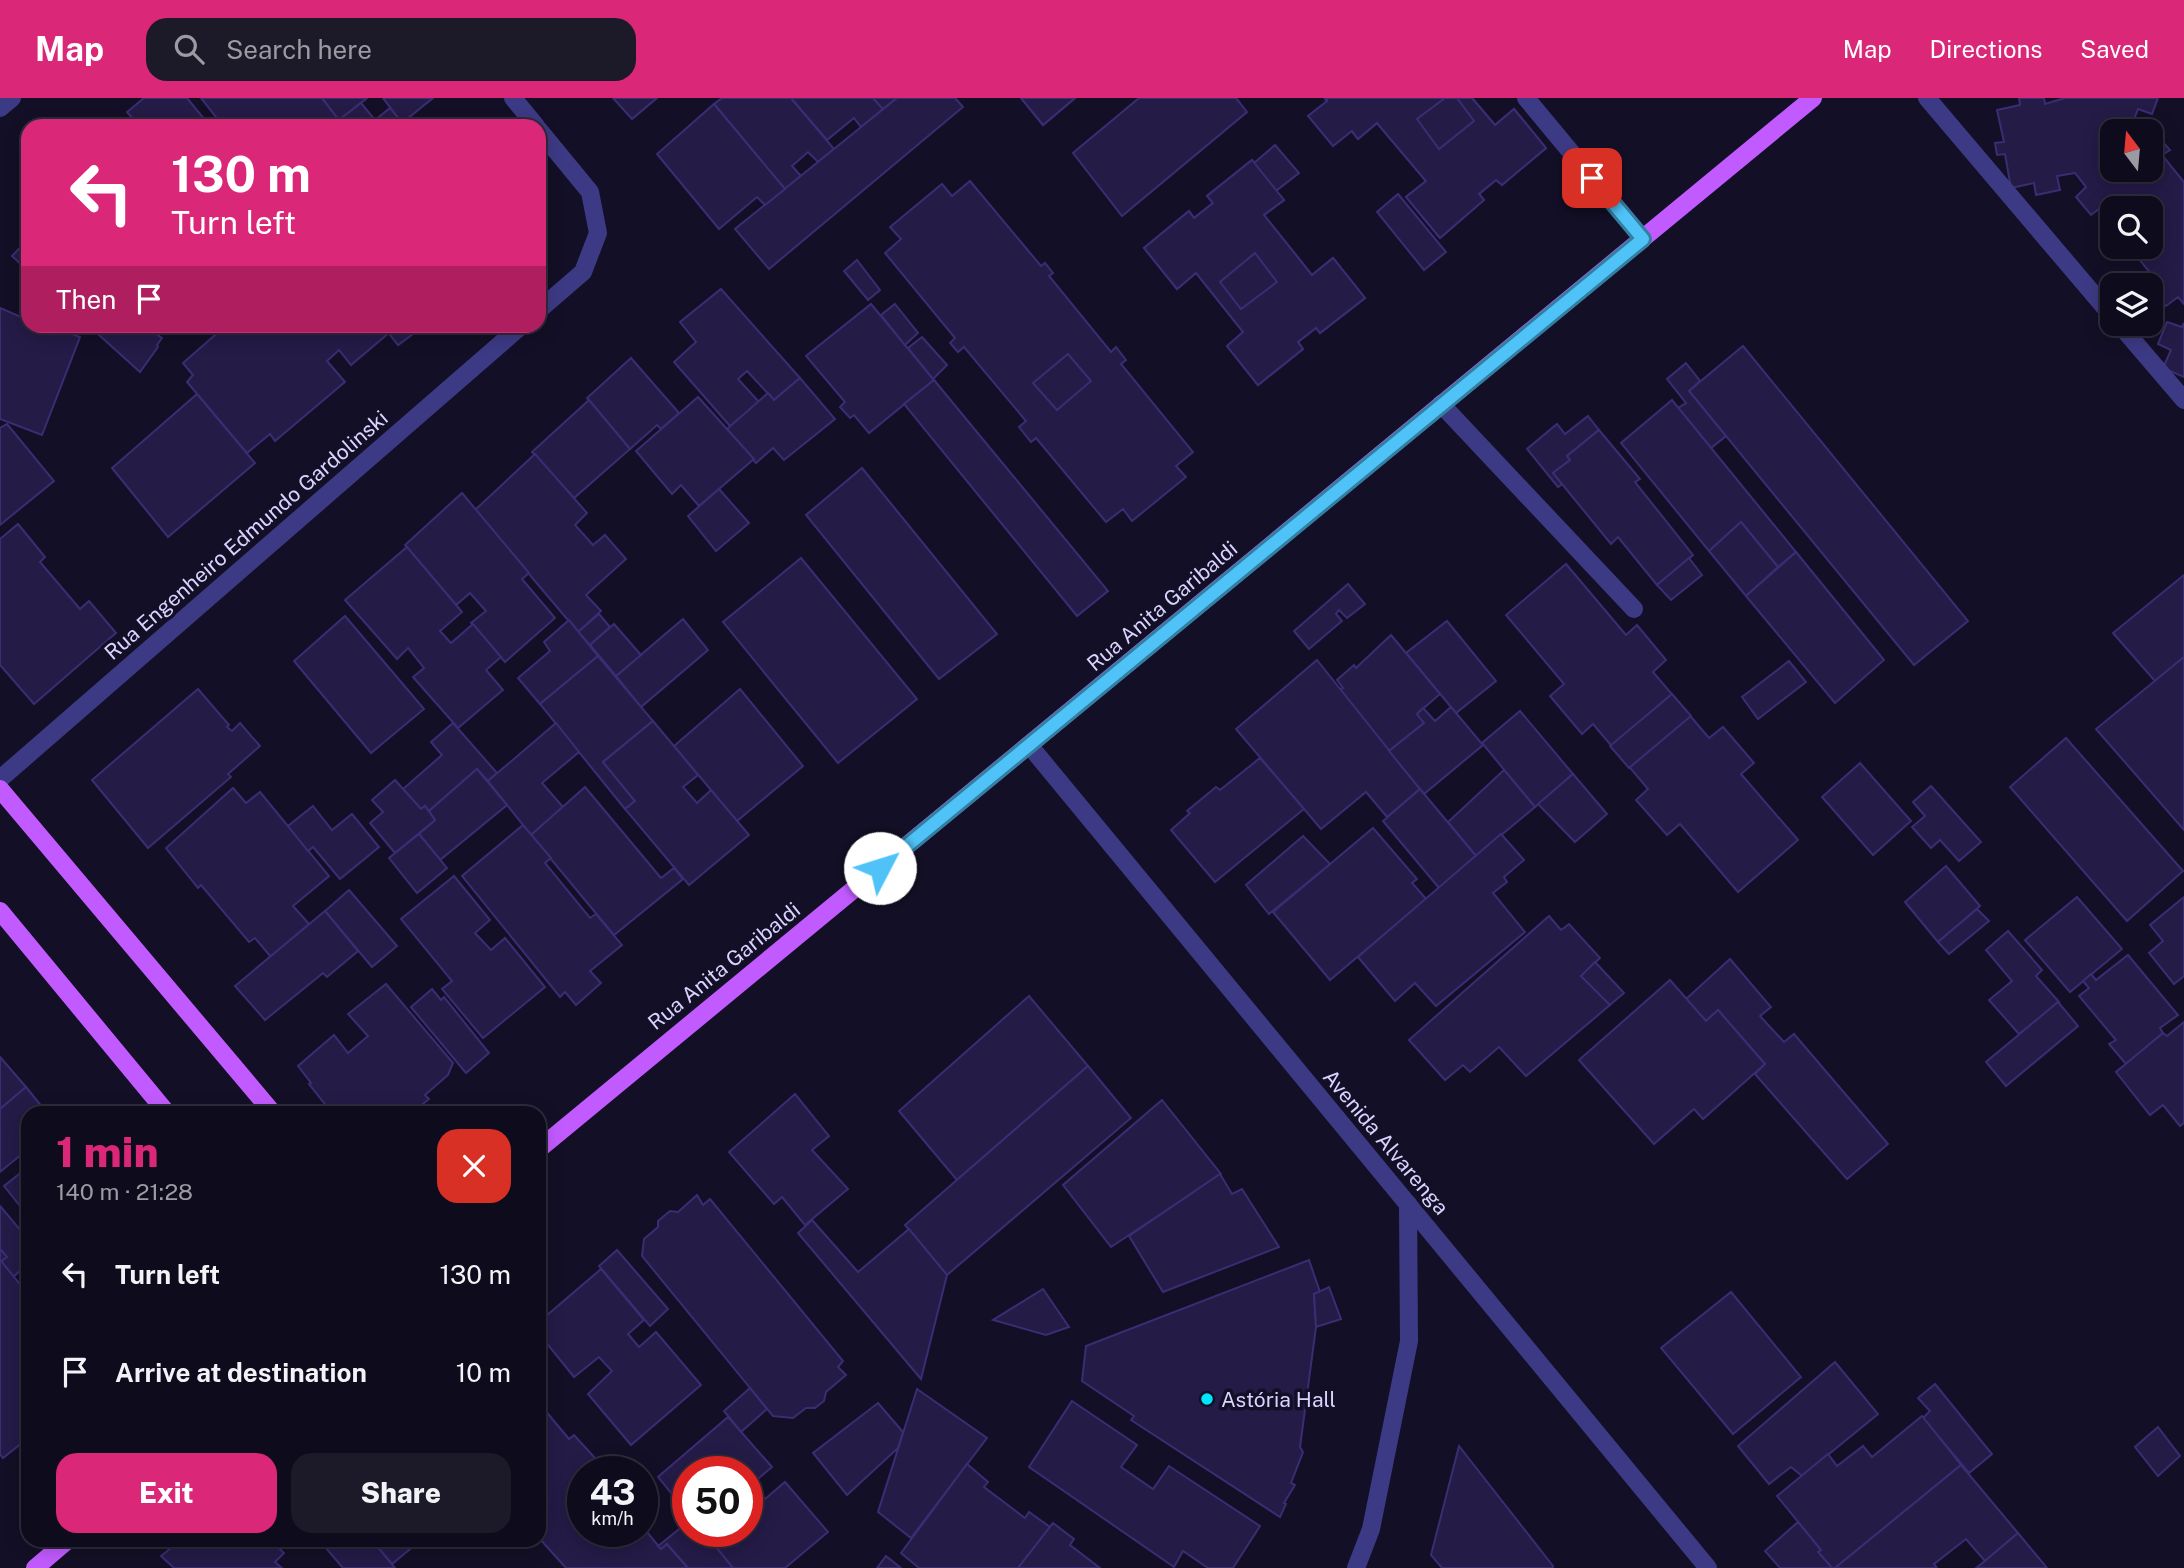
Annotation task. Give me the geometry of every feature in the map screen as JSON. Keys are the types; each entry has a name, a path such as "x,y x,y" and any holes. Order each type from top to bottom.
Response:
{"main road":[{"name":"Rua Anita Garibaldi","path":"546,1143 1813,98"},
{"path":"0,789 267,1106"},
{"path":"0,911 161,1106"},
{"path":"34,1568 60,1547"}],"street":[{"path":"0,108 12,98"},
{"path":"513,98 530,119"},
{"path":"1526,98 1643,239"},
{"path":"1927,98 2100,302"},
{"path":"546,138 590,192 598,233 583,272 546,304"},
{"name":"Rua Engenheiro Edmundo Gardolinski","path":"0,779 513,333"},
{"path":"2129,336 2184,400"},
{"path":"1441,404 1634,610"},
{"name":"Avenida Alvarenga","path":"1029,745 1708,1568"},
{"path":"1356,1568 1371,1529 1409,1341 1408,1204"}],"building":[{"path":"144,98 187,98 204,119 133,119 127,112"},
{"path":"201,98 322,98 338,119 218,119"},
{"path":"322,98 367,98 340,119"},
{"path":"383,98 433,98 407,119 399,119"},
{"path":"613,98 657,98 632,119"},
{"path":"722,98 791,98 834,149 818,162 808,152 792,166 801,176 785,189 714,104"},
{"path":"791,98 873,98 883,109 861,127 854,118 827,140"},
{"path":"873,98 897,98 883,109"},
{"path":"897,98 955,98 963,107 769,269 735,229"},
{"path":"1021,98 1075,98 1043,125"},
{"path":"1021,98 1075,98 1043,125"},
{"path":"1139,98 1236,98 1247,112 1122,216 1073,153"},
{"path":"1327,98 1472,98 1495,125 1514,109 1546,148 1502,185 1496,180 1479,194 1484,200 1440,238 1406,197 1426,181 1377,123 1358,139 1352,131 1333,146 1308,116 1327,101"},
{"path":"1445,98 1457,98 1474,121 1439,149 1417,119"},
{"path":"1472,98 1495,125 1514,109 1546,148 1502,185 1496,180 1479,194 1484,200 1440,238 1406,197 1426,181 1377,123 1358,139 1325,99"},
{"path":"2019,98 2044,98 2045,104 2065,98 2158,98 2152,114 2138,109 2134,119 2100,119 2100,182 2163,182 2163,156 2184,182 2184,304 2178,297 2166,306 2163,302 2163,273 2150,273 2139,259 2163,259 2163,196 2100,196 2100,210 2091,215 2076,197 2086,187 2075,173 2057,176 2060,190 2036,195 2034,183 2011,188 2005,154 1997,155 1995,143 2004,142 1997,110 2020,105"},
{"path":"361,103 374,119 340,119"},
{"path":"714,104 785,189 765,205 757,197 719,229 657,154"},
{"path":"390,108 399,119 376,119"},
{"path":"2163,142 2170,150 2163,154"},
{"path":"1275,145 1299,173 1276,191 1284,200 1264,215 1312,275 1333,258 1365,298 1320,333 1316,328 1298,342 1303,349 1258,385 1227,346 1243,332 1196,273 1177,289 1144,248 1189,211 1194,218 1213,203 1207,196"},
{"path":"1252,160 1284,200 1264,215 1312,275 1333,258 1365,298 1320,333 1316,328 1298,342 1303,349 1258,385 1227,346 1243,332 1196,273 1177,289 1144,248 1189,211 1194,218 1213,203 1207,196"},
{"path":"970,181 1041,266 1045,263 1053,273 1049,276 1111,352 1116,347 1126,360 1121,364 1193,452 1176,466 1186,477 1132,521 1123,509 1106,522 1036,438 1031,442 1019,427 1026,421 964,347 958,352 950,343 955,338 885,253 901,239 890,227 942,184 952,196"},
{"path":"1398,194 1446,252 1424,270 1377,212"},
{"path":"21,246 21,264 12,256"},
{"path":"1255,253 1277,282 1241,309 1220,282"},
{"path":"857,260 880,290 868,300 844,271"},
{"path":"721,289 800,378 774,400 747,371 738,379 759,402 730,426 674,362 696,342 680,322"},
{"path":"871,304 934,380 869,433 854,415 850,418 840,407 845,402 806,356"},
{"path":"895,304 918,333 905,345 881,315"},
{"path":"0,308 21,317 21,333 69,333 80,337 42,435 0,419"},
{"path":"2167,322 2182,327 2184,323 2184,377 2163,368 2171,350 2158,344"},
{"path":"97,333 155,333 162,338 140,372"},
{"path":"217,333 389,333 351,365 339,350 327,361 345,382 275,441 270,434 247,453 187,382 193,375 183,363"},
{"path":"389,333 414,333 398,345"},
{"path":"922,337 947,365 933,379 908,348"},
{"path":"1743,346 1968,621 1914,665 1689,391"},
{"path":"1068,354 1091,381 1057,410 1033,383"},
{"path":"631,358 679,413 661,429 657,425 630,449 587,398"},
{"path":"1686,363 1700,381 1689,391 1726,436 1711,448 1678,408 1686,403 1667,379"},
{"path":"800,378 835,419 784,460 773,448 756,463 727,429 768,393 774,400"},
{"path":"934,380 1108,591 1077,616 904,404"},
{"path":"197,394 255,463 168,537 112,468"},
{"path":"698,397 754,459 699,506 681,485 672,494 636,451"},
{"path":"589,400 630,449 574,498 532,452"},
{"path":"1672,400 1796,552 1778,567 1741,522 1709,551 1621,443"},
{"path":"1588,416 1599,430 1567,456 1570,460 1553,473 1562,484 1558,487 1527,449 1557,424 1565,434"},
{"path":"7,424 54,481 0,525 0,428"},
{"path":"1599,430 1640,479 1635,482 1693,555 1657,585 1618,537 1611,544 1553,473 1570,460 1567,456"},
{"path":"535,454 587,513 575,525 593,545 605,535 626,559 586,595 601,611 578,632 475,510"},
{"path":"862,468 997,634 939,679 806,515"},
{"path":"719,489 749,523 716,551 688,516"},
{"path":"462,493 529,573 522,579 555,618 505,662 471,623 486,611 470,593 456,605 405,545"},
{"path":"1741,522 1778,567 1746,596 1709,551"},
{"path":"18,524 45,557 40,562 80,609 89,601 116,633 34,704 0,665 0,539"},
{"path":"407,547 462,612 440,631 451,643 473,624 501,657 486,670 503,690 458,728 413,677 424,668 408,648 397,659 345,600"},
{"path":"1796,552 1884,660 1835,703 1746,596"},
{"path":"801,558 917,699 838,763 723,622"},
{"path":"1689,558 1702,575 1671,600 1657,585"},
{"path":"1566,564 1626,635 1637,625 1666,660 1653,672 1709,738 1723,727 1754,763 1741,774 1798,840 1738,892 1680,824 1667,835 1636,800 1648,789 1593,724 1582,734 1550,696 1564,684 1506,615"},
{"path":"2184,575 2184,657 2155,681 2113,633"},
{"path":"1348,584 1365,604 1347,618 1339,610 1336,614 1342,621 1309,649 1294,631"},
{"path":"599,614 610,627 590,645 578,632"},
{"path":"345,616 424,709 371,753 294,661"},
{"path":"683,619 708,650 641,707 616,676"},
{"path":"569,620 598,656 540,704 518,678 550,651 544,642"},
{"path":"1447,621 1496,681 1456,713 1406,653"},
{"path":"614,624 641,655 616,676 590,645"},
{"path":"1391,635 1440,694 1417,714 1424,723 1389,751 1340,689 1343,688 1337,680 1354,665 1356,668"},
{"path":"598,656 653,721 603,762 635,801 625,809 540,704"},
{"path":"2184,657 2184,830 2096,729"},
{"path":"1317,660 1420,789 1387,817 1366,792 1321,829 1236,729"},
{"path":"1789,661 1806,682 1758,719 1742,697"},
{"path":"198,689 229,725 227,727 232,731 240,723 260,746 228,774 231,777 148,848 92,780"},
{"path":"740,689 803,766 737,821 674,746"},
{"path":"1672,694 1691,716 1629,768 1610,746"},
{"path":"1451,707 1483,745 1424,794 1389,751 1424,723 1417,714 1423,708 1435,721"},
{"path":"1520,711 1573,774 1535,807 1482,743"},
{"path":"653,721 698,775 683,787 697,803 711,790 749,835 689,885 625,809 635,801 603,762"},
{"path":"453,723 497,773 488,781 477,769 429,811 425,806 421,809 403,789 442,755 431,742"},
{"path":"556,723 579,752 542,783 563,807 531,835 488,781"},
{"path":"2066,738 2183,871 2127,921 2010,787"},
{"path":"1260,758 1304,809 1215,882 1171,830 1190,813 1187,811 1216,787 1220,790"},
{"path":"1860,763 1911,821 1873,855 1822,797"},
{"path":"477,769 507,805 440,860 419,834 435,820 429,811"},
{"path":"1504,770 1535,807 1476,856 1448,822"},
{"path":"1573,774 1607,814 1575,842 1538,804"},
{"path":"395,780 421,809 425,806 435,820 395,853 370,823 383,812 372,800"},
{"path":"1931,786 1981,842 1959,861 1940,840 1931,848 1912,827 1925,816 1913,802"},
{"path":"585,787 661,878 674,868 683,879 614,935 531,835"},
{"path":"233,788 246,803 260,792 329,876 293,906 309,924 271,957 255,938 249,942 201,885 198,888 166,848"},
{"path":"1420,789 1476,856 1439,888 1383,821"},
{"path":"313,806 332,830 352,814 379,847 340,879 313,847 308,851 288,826"},
{"path":"523,825 551,858 545,863 590,918 596,914 622,945 590,971 601,983 576,1005 565,992 560,997 462,876"},
{"path":"1373,828 1417,879 1412,883 1426,899 1330,980 1273,912"},
{"path":"419,834 447,868 417,893 389,858"},
{"path":"1501,834 1524,860 1504,877 1507,882 1493,893 1525,932 1436,1006 1415,983 1395,1001 1358,957"},
{"path":"1303,836 1330,864 1269,914 1246,885"},
{"path":"1946,866 1980,906 1938,942 1905,902"},
{"path":"454,876 490,920 475,933 491,950 505,938 545,987 483,1038 442,989 452,981 401,919"},
{"path":"349,890 397,946 372,967 325,911"},
{"path":"2077,897 2122,949 2070,992 2025,940"},
{"path":"2184,897 2184,976 2174,984 2149,953 2163,941 2150,925"},
{"path":"1977,909 1989,921 1949,954 1938,942"},
{"path":"325,911 358,951 327,977 323,973 265,1020 235,986"},
{"path":"1549,916 1561,930 1569,924 1600,958 1581,976 1610,1005 1526,1076 1499,1047 1470,1072 1463,1065 1445,1080 1409,1040"},
{"path":"2008,931 2042,970 2036,976 2059,1002 2019,1034 1989,1000 2012,981 1986,950"},
{"path":"2128,955 2178,1015 2160,1028 2163,1033 2126,1064 2109,1044 2116,1040 2079,996 2089,988 2083,981 2091,974 2096,980"},
{"path":"1730,959 1771,1007 1760,1016 1784,1042 1794,1034 1888,1144 1847,1179 1755,1074 1765,1064 1718,1010 1706,1021 1686,999"},
{"path":"1595,962 1624,993 1610,1005 1581,976"},
{"path":"1670,980 1706,1021 1718,1010 1765,1064 1703,1119 1694,1109 1654,1144 1579,1060"},
{"path":"386,984 453,1063 448,1075 425,1095 429,1099 420,1106 326,1106 298,1066 334,1035 348,1053 368,1036 348,1014"},
{"path":"432,989 441,1000 444,997 489,1053 466,1073 411,1007"},
{"path":"1029,996 1088,1066 957,1180 899,1111"},
{"path":"2058,1002 2078,1026 2006,1086 1986,1062"},
{"path":"2184,1022 2184,1123 2180,1126 2163,1105 2150,1115 2116,1072 2163,1033 2167,1036"},
{"path":"0,1057 26,1087 0,1109"},
{"path":"1088,1066 1131,1118 947,1275 905,1225"},
{"path":"26,1087 41,1106 21,1106 21,1155 0,1172 0,1109"},
{"path":"795,1094 829,1136 812,1150 848,1189 805,1225 782,1197 774,1204 729,1152"},
{"path":"1162,1100 1221,1174 1111,1247 1063,1185"},
{"path":"21,1173 21,1207 4,1186"},
{"path":"1220,1174 1232,1194 1242,1189 1279,1247 1163,1292 1129,1236"},
{"path":"697,1195 703,1205 710,1199 843,1361 838,1367 846,1375 826,1392 824,1401 815,1408 806,1408 793,1418 773,1416 642,1256 644,1239 658,1227 658,1221 670,1211 678,1212"},
{"path":"0,1206 21,1231 21,1270 13,1277 1,1261 7,1257 0,1249"},
{"path":"812,1220 858,1272 909,1229 947,1275 921,1379 798,1233"},
{"path":"0,1249 7,1257 1,1261 21,1285 21,1444 3,1458 0,1454"},
{"path":"617,1250 668,1309 650,1326 599,1266"},
{"name":"Astória Hall","path":"1309,1260 1320,1292 1314,1294 1316,1327 1300,1447 1303,1452 1291,1483 1295,1485 1284,1503 1286,1504 1280,1517 1131,1420 1134,1416 1082,1381 1086,1346"},
{"path":"601,1269 644,1320 628,1334 639,1347 656,1332 701,1385 631,1445 588,1394 612,1371 599,1357 574,1377 546,1343 546,1316"},
{"path":"1329,1287 1341,1319 1316,1327 1314,1294"},
{"path":"1043,1289 1069,1327 1046,1335 993,1320"},
{"path":"1731,1292 1801,1377 1733,1434 1661,1348"},
{"path":"1835,1362 1878,1414 1802,1476 1791,1467 1769,1484 1738,1446"},
{"path":"1935,1384 1992,1454 1969,1473 1923,1418 1930,1411 1918,1398"},
{"path":"750,1388 767,1409 741,1432 724,1411"},
{"path":"917,1389 987,1438 911,1538 878,1512"},
{"path":"1072,1401 1137,1445 1121,1467 1153,1489 1169,1466 1260,1526 1233,1568 1208,1568 1183,1551 1174,1567 1029,1467"},
{"path":"878,1403 903,1432 898,1448 847,1495 813,1453"},
{"path":"546,1411 569,1439 574,1435 593,1456 567,1456 567,1547 658,1545 661,1549 667,1544 688,1568 566,1568 546,1546"},
{"path":"1922,1416 1961,1465 1832,1568 1818,1552 1821,1550 1777,1496 1828,1454 1837,1466 1863,1446 1872,1457"},
{"path":"728,1417 762,1456 682,1456"},
{"path":"2158,1427 2180,1456 2158,1476 2135,1447"},
{"path":"1459,1446 1553,1568 1442,1568 1431,1555"},
{"path":"763,1457 772,1467 763,1475"},
{"path":"967,1464 988,1482 984,1487 1025,1518 1029,1512 1050,1527 1018,1568 919,1568 901,1553"},
{"path":"672,1465 672,1494 658,1477"},
{"path":"1961,1465 2018,1533 1985,1561 1966,1539 1934,1564 1937,1568 1835,1568"},
{"path":"785,1482 828,1532 785,1568 733,1568 715,1547 763,1547 763,1497 765,1499"},
{"path":"1798,1522 1832,1568 1780,1568 1765,1551"},
{"path":"1053,1523 1074,1539 1070,1545 1100,1568 1018,1568"},
{"path":"2018,1533 2047,1568 1976,1568 1985,1561"},
{"path":"672,1535 672,1547 716,1547 733,1568 688,1568 667,1544 661,1549 658,1546"},
{"path":"172,1547 278,1547 284,1553 275,1562 282,1568 174,1568 161,1556"},
{"path":"325,1547 378,1547 395,1568 343,1568"},
{"path":"378,1547 413,1547 392,1564"},
{"path":"886,1556 901,1568 877,1568"}],"place":[{"name":"Astória Hall","path":"1207,1399"}],"route":[{"path":"880,868 1643,239 1592,178"}]}
